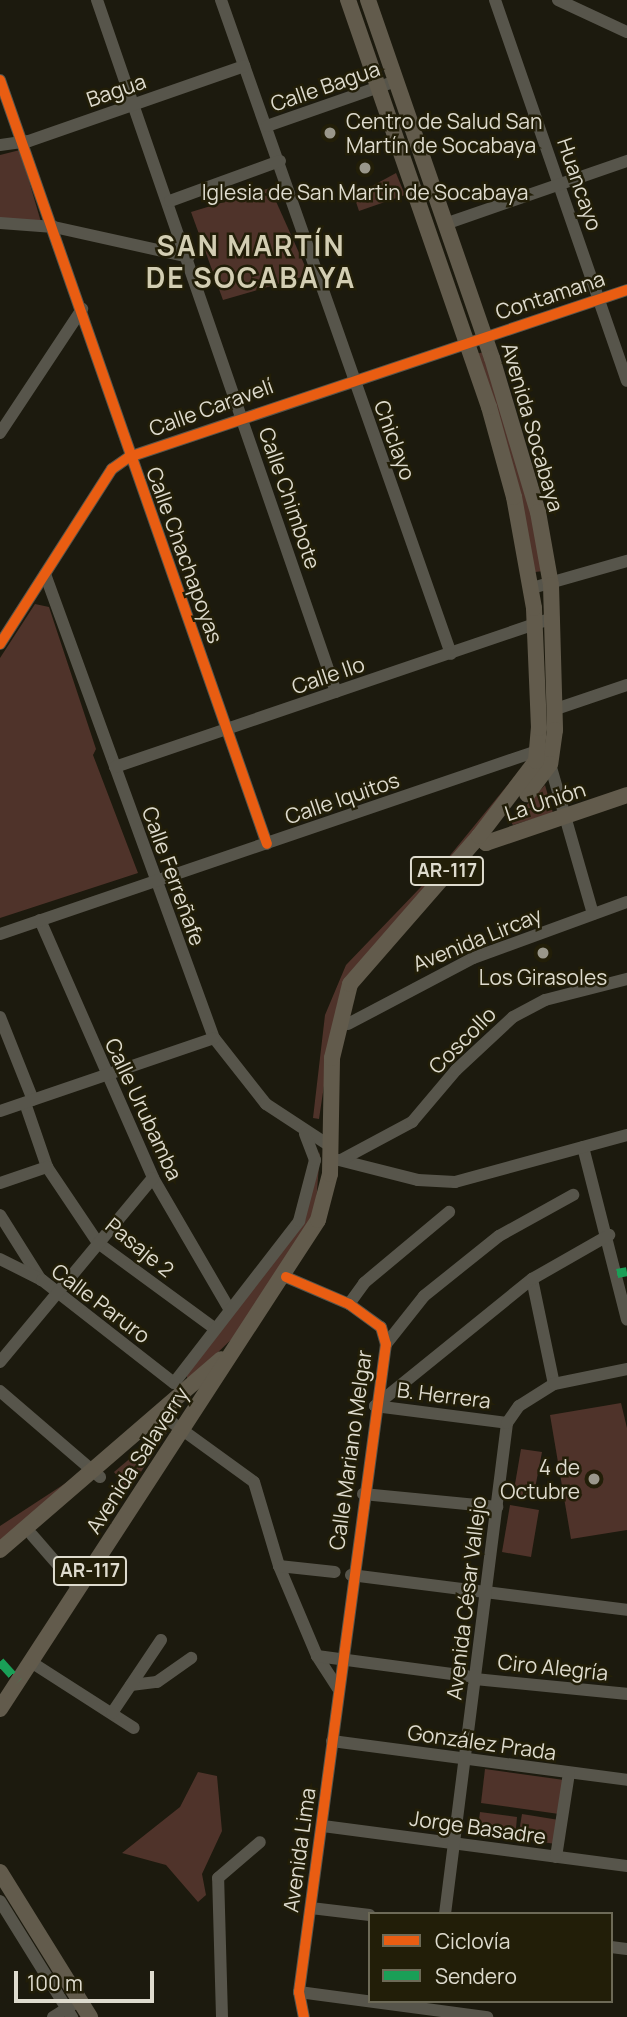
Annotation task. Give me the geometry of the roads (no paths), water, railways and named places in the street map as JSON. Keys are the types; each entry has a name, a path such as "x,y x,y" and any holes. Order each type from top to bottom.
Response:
{"main road":[{"name":"Avenida Socabaya","path":"218,1374 286,1277 318,1220 334,1156 348,1024 358,988 482,839 530,773 537,751 532,588 503,453 348,0"},
{"name":"Avenida Socabaya","path":"334,1156 332,1058 344,997 363,965 550,764 556,709 551,585 530,478 485,336 368,0"},
{"name":"La Unión","path":"482,839 563,817 627,795"},
{"path":"0,1562 163,1416 236,1346"},
{"path":"163,1416 218,1374"},
{"name":"Avenida Salaverry","path":"0,1709 218,1374"},
{"path":"0,1550 97,1474"},
{"path":"0,1872 78,2012"}],"street":[{"name":"Calle Chimbote","path":"97,0 170,201 336,692"},
{"name":"Chiclayo","path":"221,0 280,161 353,379 451,654"},
{"name":"Huancayo","path":"495,0 627,381"},
{"path":"558,0 627,32"},
{"name":"Bagua","path":"0,145 134,105 244,66"},
{"name":"Calle Chachapoyas","path":"0,80 54,227 129,457 229,728 267,844"},
{"name":"Calle Bagua","path":"267,127 396,81"},
{"path":"170,201 280,161"},
{"path":"445,224 627,161"},
{"path":"0,223 54,227 189,257"},
{"name":"Contamana","path":"485,336 627,290"},
{"path":"0,433 82,309"},
{"name":"Calle Caravelí","path":"0,644 4,629 45,574 112,469 129,457 241,416 485,336"},
{"path":"532,588 551,585 627,561"},
{"name":"Calle Ferreñafe","path":"45,574 214,1038 253,1092 334,1156 418,1180 455,1182 627,1135"},
{"name":"Calle Ilo","path":"116,767 553,618"},
{"path":"556,709 627,685"},
{"path":"537,751 550,764 563,817 593,914"},
{"name":"Calle Iquitos","path":"0,934 537,751"},
{"name":"Avenida Lircay","path":"348,1024 424,980 627,902"},
{"name":"Calle Urubamba","path":"40,920 105,1074 153,1178 229,1307"},
{"name":"Coscollo","path":"334,1156 412,1122 456,1070 513,1017 545,1000 627,979"},
{"name":"Pasaje 2","path":"0,1017 4,1039 29,1101 47,1167 98,1243 214,1328"},
{"path":"0,1111 214,1038"},
{"path":"214,1328 299,1222 315,1160 304,1133"},
{"path":"583,1147 609,1236 627,1319"},
{"path":"0,1183 47,1167"},
{"path":"0,1362 55,1291 153,1178"},
{"path":"386,1344 424,1296 499,1236 573,1195"},
{"path":"349,1304 364,1283 449,1212"},
{"path":"0,1215 41,1280"},
{"path":"375,1406 532,1279 609,1236"},
{"name":"Calle Paruro","path":"0,1259 41,1280 174,1383 214,1328"},
{"name":"Calle Mariano Melgar","path":"286,1277 349,1304 381,1326 386,1344 351,1575 338,1688"},
{"path":"532,1279 554,1384"},
{"path":"507,1423 519,1406 554,1384 627,1369"},
{"path":"0,1391 97,1474"},
{"name":"B. Herrera","path":"375,1406 507,1423"},
{"path":"163,1416 180,1432 254,1482 279,1566 317,1656 338,1688"},
{"name":"Avenida César Vallejo","path":"445,1912 465,1758 471,1677 486,1592 507,1423"},
{"path":"363,1494 497,1507"},
{"path":"32,1535 79,1588"},
{"path":"279,1566 335,1572"},
{"path":"351,1575 627,1610"},
{"path":"112,1713 161,1640"},
{"name":"Ciro Alegría","path":"317,1656 471,1677 627,1694"},
{"path":"131,1685 157,1682 191,1658"},
{"path":"31,1662 134,1728"},
{"name":"Avenida Lima","path":"304,2017 299,1992 323,1826 338,1688"},
{"name":"González Prada","path":"332,1741 627,1780"},
{"path":"556,1857 569,1773"},
{"name":"Jorge Basadre","path":"323,1826 454,1840 627,1866"},
{"path":"222,2017 218,1878 260,1842"},
{"path":"0,1901 78,2012 53,2017"},
{"path":"311,1908 368,1915"},
{"path":"299,1992 368,2001"},
{"path":"386,2003 488,2017"}],"place":[{"name":"Centro de Salud San Martín de Socabaya","path":"330,133"},
{"name":"Iglesia de San Martin de Socabaya","path":"365,168"},
{"name":"Los Girasoles","path":"543,953"},
{"name":"4 de Octubre","path":"594,1479"}],"district":[{"name":"SAN MARTÍN DE SOCABAYA","path":"251,261"}]}
